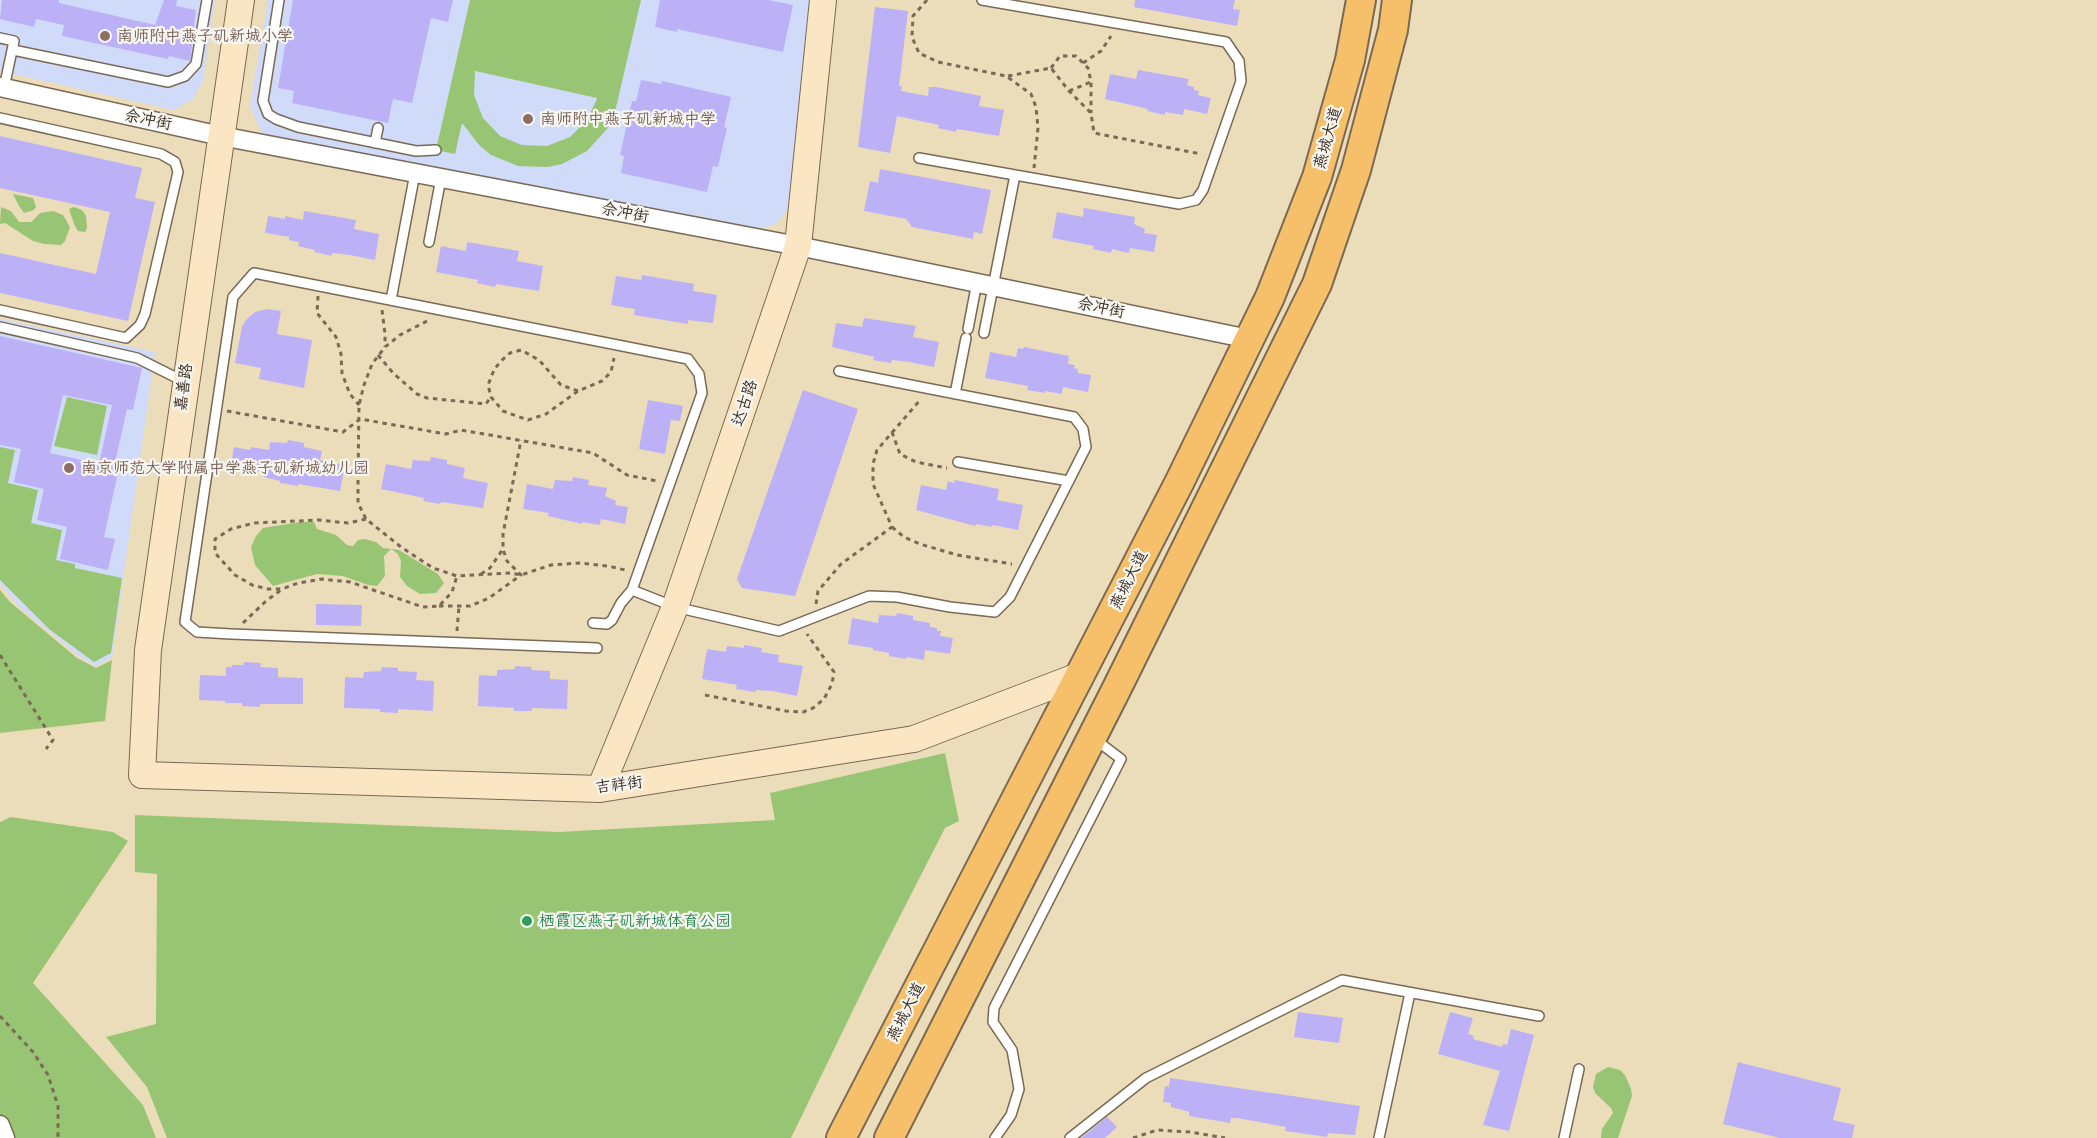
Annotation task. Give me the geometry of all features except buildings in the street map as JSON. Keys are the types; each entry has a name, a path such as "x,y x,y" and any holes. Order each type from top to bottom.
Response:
{"main road":[{"name":"燕城大道","path":"841,1138 1179,483 1270,297 1317,177 1350,60 1361,0"},
{"name":"燕城大道","path":"889,1138 1317,284 1356,170 1393,30 1397,0"}],"street":[{"name":"嘉善路","path":"142,776 147,650 241,0"},
{"name":"达古路","path":"600,789 675,608 798,246 823,0"},
{"name":"佘冲街","path":"2,88 221,136 798,246 1249,339"},
{"name":"吉祥街","path":"142,776 600,789 914,739 1081,675"},
{"path":"0,1125 5,1138"}],"lane":[{"path":"13,50 168,82 185,76 196,64 207,0"},
{"path":"279,0 263,101 268,114 298,127 416,151 436,150"},
{"path":"919,158 1179,204 1196,200 1203,190 1241,81 1239,61 1226,42 982,0"},
{"path":"1056,12 1058,0"},
{"path":"0,38 14,41 2,88"},
{"path":"0,118 161,154 175,162 178,172 145,314 140,326 126,338 0,310"},
{"path":"375,143 378,128"},
{"path":"391,300 415,173"},
{"path":"955,394 967,333 985,284 1015,175"},
{"path":"429,242 441,178"},
{"path":"593,623 607,624 612,620 621,603 632,590 638,574 702,393 699,374 688,359 254,273 233,297 184,622 197,632 597,648"},
{"path":"984,333 985,284"},
{"path":"0,327 137,358 185,382"},
{"path":"632,590 675,608 779,631 869,596 897,597 950,607 995,612 1010,597 1086,447 1083,429 1074,417 838,371"},
{"path":"958,462 1069,481"},
{"path":"995,1138 1011,1115 1019,1089 1012,1050 993,1022 994,1008 1121,759 1092,736"},
{"path":"1070,1138 1146,1078 1342,980 1539,1016"},
{"path":"1379,1138 1410,993"},
{"path":"1564,1138 1579,1069"}],"path":[{"path":"927,0 913,16 912,37 919,53 938,62 1006,76 1031,94 1036,107 1038,128 1032,178"},
{"path":"1083,63 1101,51 1109,41 1114,22"},
{"path":"1006,76 1051,69 1060,56 1076,56 1088,68 1094,133 1215,156"},
{"path":"1051,69 1091,113"},
{"path":"1069,91 1091,82"},
{"path":"320,286 317,313 336,337 342,354 344,378 350,394 359,405"},
{"path":"374,297 382,308 385,347"},
{"path":"459,313 426,321 400,335 385,347 372,364 359,405 358,503 366,519 401,547 433,568 457,576 511,573 521,575"},
{"path":"578,391 561,385 539,360 520,350 510,353 494,370 488,385 490,397 503,411 528,420 546,414 578,391 602,381 611,372 614,362 613,344"},
{"path":"378,355 393,373 417,394 427,398 486,404 490,397"},
{"path":"930,389 877,450 873,464 873,484 892,527 904,537 957,555 1026,566"},
{"path":"216,409 343,432 360,419 446,434 460,430 522,440 592,453 627,475 670,484"},
{"path":"892,432 900,454 916,462 939,468 951,468 958,462"},
{"path":"521,575 507,561 503,549 506,513 522,440"},
{"path":"282,589 268,589 252,585 235,575 215,553 215,539 231,529 254,523 318,520 348,523 366,519"},
{"path":"705,695 786,711 803,712 813,708 824,699 832,684 834,672 806,633 806,621 815,609 819,591 835,570 867,543 892,527"},
{"path":"480,575 490,568 503,549"},
{"path":"231,634 252,613 282,589 298,583 322,579 351,582 423,607 470,606 489,598 521,575 551,565 580,563 608,566 638,574"},
{"path":"439,606 452,592 457,576"},
{"path":"457,642 459,606"},
{"path":"0,654 53,740 46,749"},
{"path":"0,1016 33,1052 48,1075 58,1106 58,1138"},
{"path":"1133,1138 1157,1130 1190,1132 1225,1138"}],"shaded area":[{"name":"南师附中燕子矶新城小学","path":"0,0 215,0 203,81 193,99 174,110 0,71"},
{"name":"南师附中燕子矶新城中学","path":"268,0 812,0 790,204 778,223 751,232 262,133 250,105"},
{"name":"南京师范大学附属中学燕子矶新城幼儿园","path":"0,319 155,352 112,658 95,666 76,654 19,607 0,584"}],"green space":[{"path":"470,0 641,0 614,116 607,129 587,151 562,164 547,167 518,166 491,155 480,146 462,123 455,154 436,150","holes":["475,71 597,98 587,120 570,137 547,146 522,145 500,136 483,118 474,95"]},
{"path":"13,194 33,198 36,207 24,213"},
{"path":"1,207 11,211 19,222 31,222 40,213 53,211 63,215 70,227 65,241 61,245 44,244 33,241 5,223 0,224"},
{"path":"74,207 82,210 86,216 85,232 78,231 74,224 69,209"},
{"path":"67,397 107,406 97,455 54,446"},
{"path":"0,447 15,450 8,483 38,490 31,523 62,530 56,560 75,564 75,568 122,578 111,653 94,662 49,629 0,580"},
{"path":"314,522 317,529 336,535 347,545 353,546 358,540 364,539 376,542 383,548 391,549 384,556 385,576 377,586 343,576 317,574 273,586 255,565 251,547 263,528"},
{"path":"391,549 399,550 438,574 444,583 436,593 420,594 407,586 400,577 401,561 398,554"},
{"path":"0,590 10,602 77,658 96,668 112,660 105,721 0,733"},
{"name":"栖霞区燕子矶新城体育公园","path":"945,753 959,821 945,828 791,1138 167,1138 147,1087 106,1037 156,1024 157,874 135,872 135,815 559,832 775,820 770,793"},
{"path":"11,817 113,832 128,841 33,983 143,1105 156,1138 0,1138 0,822"},
{"path":"1608,1067 1620,1070 1625,1075 1632,1096 1618,1138 1601,1138 1602,1129 1613,1113 1611,1108 1595,1093 1593,1087 1596,1074"}],"place":[{"name":"南师附中燕子矶新城小学","path":"105,36"},
{"name":"南师附中燕子矶新城中学","path":"528,119"},
{"name":"南京师范大学附属中学燕子矶新城幼儿园","path":"69,468"},
{"name":"栖霞区燕子矶新城体育公园","path":"527,921"}]}
